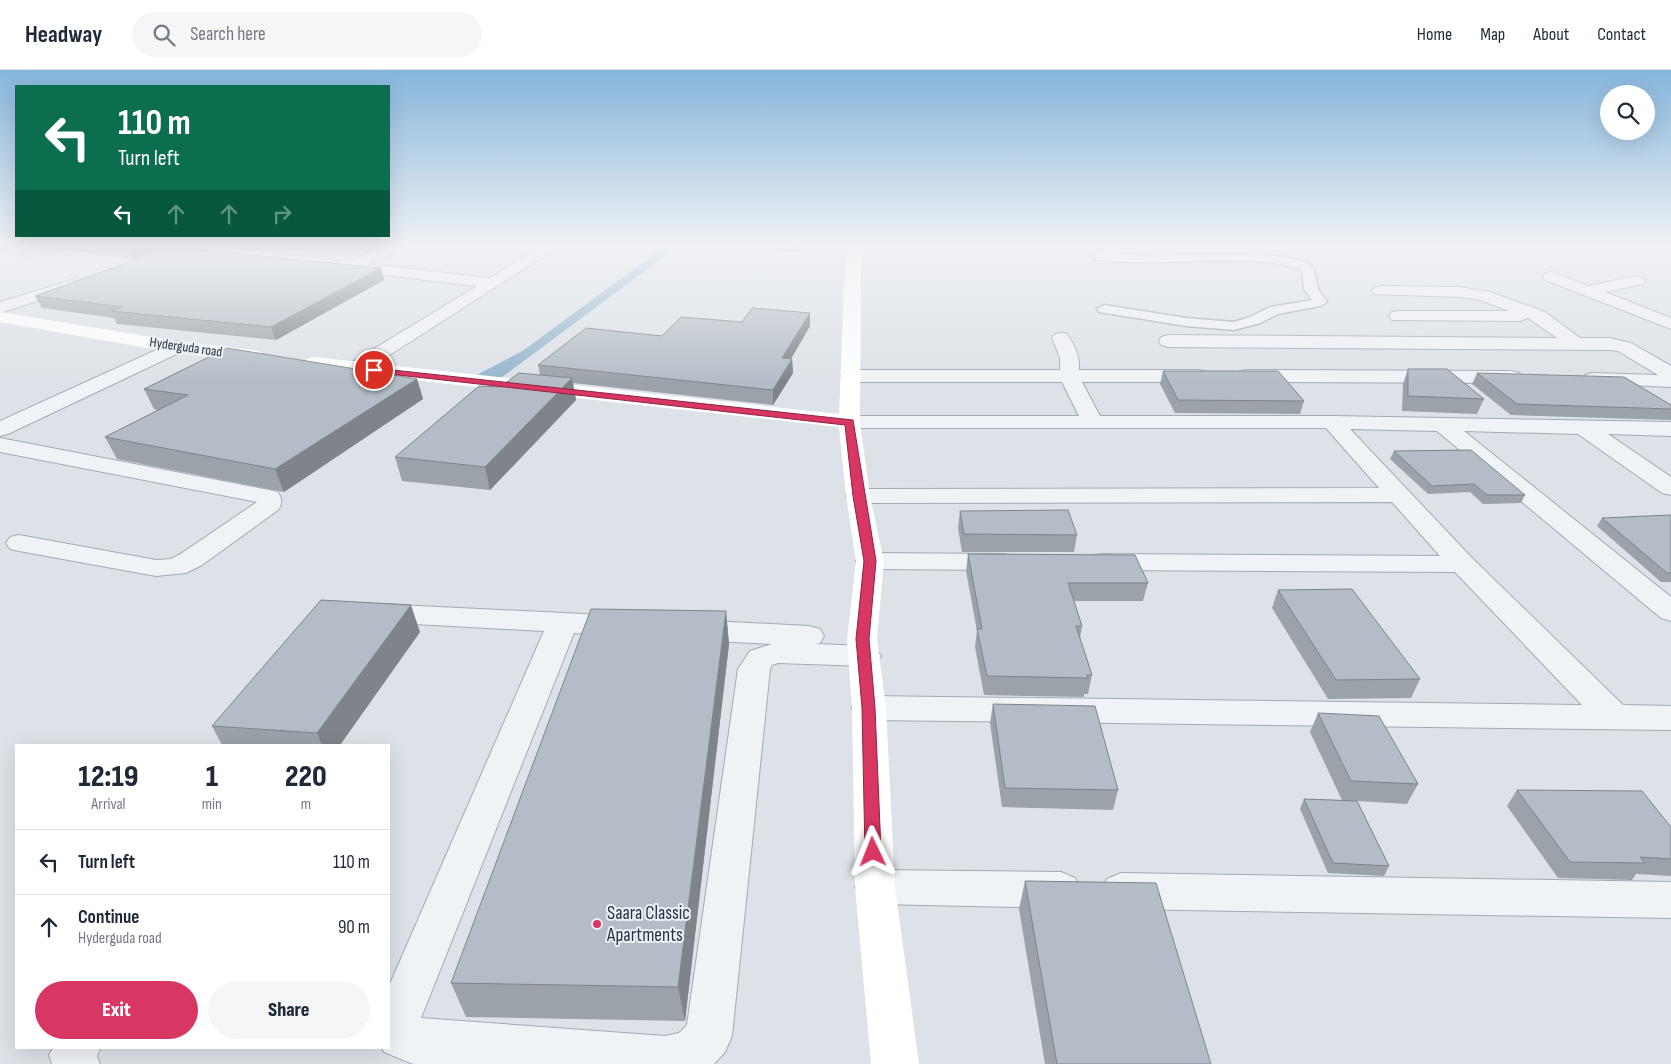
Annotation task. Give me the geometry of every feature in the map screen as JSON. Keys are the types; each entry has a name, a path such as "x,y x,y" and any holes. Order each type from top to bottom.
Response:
{"main road":[{"path":"852,290 849,422 858,496 870,561 864,648 869,708 875,887 895,1064"},
{"name":"Hyderguda road","path":"0,317 176,347 271,358"},
{"path":"300,362 849,422"}],"street":[{"path":"0,308 56,290"},
{"path":"356,368 480,290"},
{"path":"1380,291 1474,294 1538,316 1576,344"},
{"path":"1587,291 1671,324"},
{"path":"1398,316 1538,316"},
{"path":"1061,338 1070,358 1069,376 1093,422"},
{"path":"1168,341 1618,345 1649,360 1671,374"},
{"path":"1408,344 1508,426"},
{"path":"0,428 176,347"},
{"path":"1649,360 1671,358"},
{"path":"851,376 1446,376 1534,378"},
{"path":"1573,379 1671,381"},
{"path":"849,422 1332,422 1671,429"},
{"path":"1332,422 1462,564 1614,717"},
{"path":"1443,425 1671,612"},
{"path":"1584,428 1671,488"},
{"path":"0,445 269,497 269,505 192,559 176,567 156,568 19,543"},
{"path":"858,496 1399,495"},
{"path":"870,561 1028,562"},
{"path":"1077,562 1462,564"},
{"path":"355,612 659,628 864,648"},
{"path":"562,623 397,1020 400,1036 414,1042 665,1060 691,1054 709,1036 754,669 761,658 776,653 864,648"},
{"path":"869,708 1671,718"},
{"path":"875,887 1671,900"},
{"path":"76,1049 73,1055 76,1064"}],"lane":[{"path":"1104,309 1186,322 1234,326 1256,320 1275,310 1320,302 1313,290"}],"water":[{"path":"605,290 619,290 497,381 469,379 524,350"}],"building":[{"path":"51,290 339,290 271,327 111,311 122,307 35,296"},
{"path":"752,308 810,313 782,358 792,359 773,390 538,365 586,328 662,336 681,317 742,322"},
{"path":"227,348 417,379 275,469 105,437 188,395 144,389"},
{"path":"1408,369 1447,369 1484,399 1408,396"},
{"path":"1163,371 1278,371 1304,401 1178,400"},
{"path":"519,373 572,378 485,467 395,457 479,386 500,387"},
{"path":"1477,373 1624,377 1671,405 1671,409 1517,404"},
{"path":"1471,450 1525,495 1487,495 1474,484 1432,486 1394,451"},
{"path":"1068,510 1077,535 964,534 960,511"},
{"path":"1671,515 1671,573 1667,573 1602,518"},
{"path":"968,554 1135,555 1148,583 1068,583 1082,626 1076,626 1092,675 1087,675 1088,678 987,676 977,629 982,629"},
{"path":"1352,589 1420,679 1336,680 1278,590"},
{"path":"321,600 411,605 317,733 212,726"},
{"name":"Saara Classic Apartments","path":"591,609 726,611 678,987 451,983"},
{"path":"993,704 1095,706 1118,790 1005,788"},
{"path":"1318,713 1379,716 1418,784 1351,781"},
{"path":"1517,790 1642,791 1671,827 1671,859 1640,857 1645,863 1570,862"},
{"path":"1304,799 1357,801 1389,866 1333,863"},
{"path":"1025,881 1156,883 1211,1064 1057,1064"}],"place":[{"name":"Saara Classic Apartments","path":"597,924"}],"route":[{"path":"374,370 849,422 858,496 870,561 862,639 869,708 873,852"}]}
